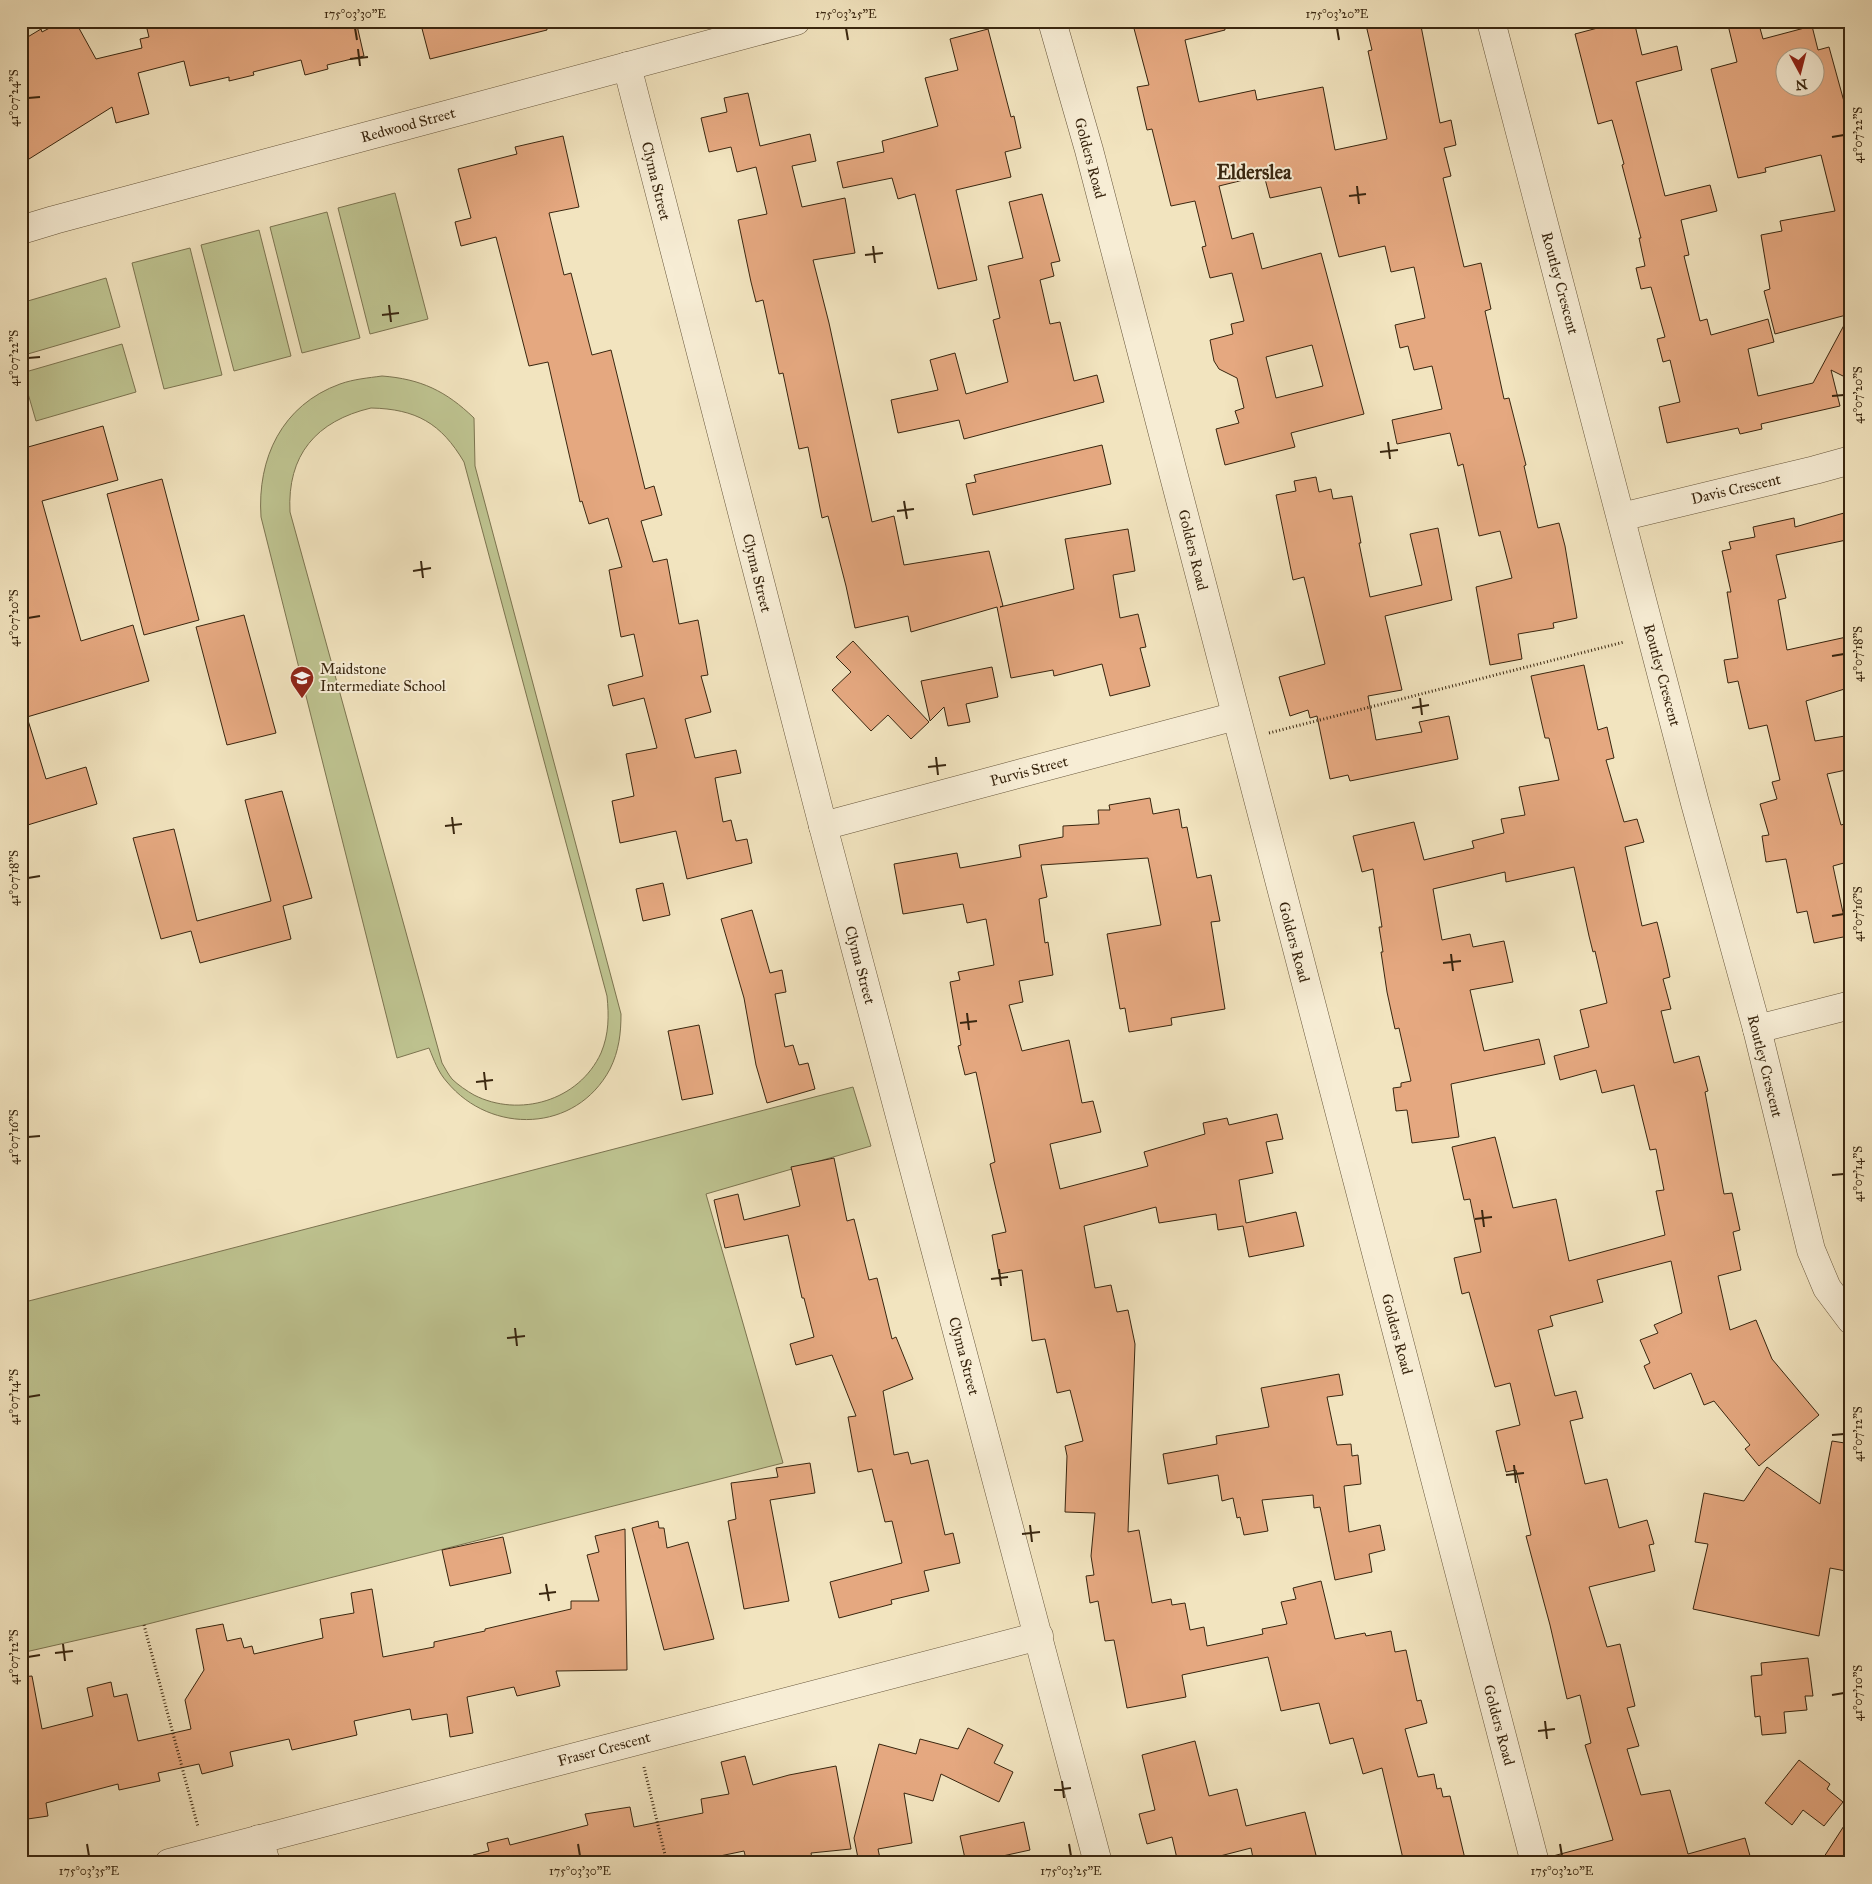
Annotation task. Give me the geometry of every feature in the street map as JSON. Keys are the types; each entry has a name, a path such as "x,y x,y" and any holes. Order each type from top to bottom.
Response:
{"street":[{"name":"Redwood Street","path":"21,230 73,214 796,21"},
{"name":"Golders Road","path":"1052,21 1091,159 1535,1863"},
{"name":"Routley Crescent","path":"1491,21 1651,636 1757,1029 1811,1250 1827,1288 1851,1320"},
{"name":"Clyma Street","path":"627,66 822,826 1098,1863"},
{"name":"Davis Crescent","path":"1621,517 1851,460"},
{"name":"Purvis Street","path":"822,826 1239,728"},
{"path":"1757,1029 1851,1005"},
{"name":"Fraser Crescent","path":"169,1863 205,1853 262,1851 637,1740 1039,1636"}],"path":[{"path":"1239,728 1651,636"},
{"path":"144,1625 205,1853"},
{"path":"637,1740 667,1863"}],"green space":[{"path":"395,193 428,319 370,334 338,208"},
{"path":"327,212 360,338 302,353 270,227"},
{"path":"259,230 291,356 234,371 201,245"},
{"path":"190,248 222,375 164,389 132,263"},
{"path":"106,278 120,327 21,356 21,303"},
{"path":"122,344 136,392 36,421 22,373"},
{"path":"382,376 409,380 432,388 453,400 474,418 475,466 621,1014 619,1042 610,1069 595,1090 576,1105 555,1115 532,1119 509,1118 486,1111 465,1099 447,1082 429,1048 397,1058 261,517 261,495 269,455 277,436 288,420 303,405 320,393 345,382","holes":["371,408 401,411 426,421 446,437 464,462 607,996 608,1025 601,1053 591,1070 578,1083 546,1101 510,1105 491,1102 474,1095 460,1086 452,1079 442,1063 290,512 290,492 300,457 320,432 352,414"]},
{"path":"853,1087 871,1146 706,1194 783,1463 144,1625 21,1653 21,1303"}],"building":[{"path":"63,21 75,21 96,59 142,48 140,39 149,37 145,21 356,21 364,56 327,65 328,69 305,75 301,60 253,72 254,75 229,81 229,77 190,86 184,61 138,73 149,114 116,123 112,107 21,164 21,41 41,29 42,32"},
{"path":"420,21 546,21 547,30 430,59"},
{"path":"1132,21 1224,21 1225,30 1185,40 1199,102 1255,90 1257,100 1323,87 1335,150 1387,139 1368,51 1372,50 1365,21 1420,21 1440,123 1451,120 1456,145 1444,148 1451,176 1443,178 1464,267 1481,263 1491,309 1485,311 1504,399 1509,398 1526,465 1524,466 1538,528 1559,523 1565,546 1577,618 1553,623 1554,628 1518,634 1522,659 1490,665 1476,587 1512,578 1500,531 1479,536 1463,464 1458,466 1450,433 1397,444 1392,420 1442,409 1432,366 1414,370 1408,346 1400,348 1395,325 1425,318 1414,267 1391,272 1385,246 1339,257 1321,187 1270,198 1264,175 1219,186 1232,239 1253,233 1262,269 1321,253 1364,414 1291,433 1295,447 1225,465 1216,429 1239,423 1235,411 1244,408 1237,378 1219,369 1214,361 1210,340 1233,334 1231,324 1244,321 1232,273 1210,278 1202,247 1206,246 1195,201 1171,206 1152,129 1147,130 1137,87 1149,85","holes":["1312,345 1323,386 1276,398 1266,357"]},
{"path":"1624,21 1634,21 1642,55 1677,46 1682,70 1636,82 1665,196 1710,185 1717,211 1681,220 1689,255 1684,256 1700,321 1707,319 1711,335 1768,319 1774,342 1748,349 1758,396 1813,383 1850,314 1775,334 1764,291 1770,289 1761,235 1782,231 1780,221 1835,211 1821,155 1765,168 1766,172 1738,178 1711,69 1737,62 1727,21 1758,21 1763,39 1812,26 1818,48 1774,48 1774,98 1824,98 1824,48 1829,47 1851,127 1851,380 1831,370 1840,406 1761,424 1762,429 1740,434 1738,428 1667,443 1659,407 1680,402 1670,360 1663,362 1657,339 1665,337 1651,287 1641,289 1636,268 1645,266 1639,238 1641,238 1612,120 1598,124 1575,34"},
{"path":"988,29 1011,117 1014,116 1021,148 1005,152 1011,177 956,190 977,280 938,289 915,194 898,199 892,178 843,188 837,162 884,152 882,141 938,126 925,78 958,70 950,39"},
{"path":"748,93 760,146 810,134 816,161 792,166 802,207 845,198 855,253 813,260 829,323 872,522 894,516 904,565 989,551 1003,606 1000,607 1074,589 1065,539 1128,529 1135,571 1113,575 1120,618 1138,614 1146,647 1140,648 1150,686 1110,696 1102,664 1054,676 1053,670 1011,678 997,607 911,632 908,616 855,628 828,516 822,518 808,447 799,449 783,373 779,374 763,300 756,302 751,282 738,220 767,214 756,167 737,172 731,147 709,152 701,118 727,112 724,98"},
{"path":"563,136 579,207 549,213 564,275 571,273 592,355 611,350 645,489 654,486 662,515 641,521 653,562 667,559 679,624 698,620 708,675 701,676 711,712 685,719 695,758 736,750 741,773 715,778 723,822 731,820 736,841 747,839 752,863 687,879 676,831 620,843 612,801 634,796 626,754 657,748 644,698 613,706 608,685 643,676 634,634 621,637 609,570 622,567 608,518 589,524 582,501 580,502 548,362 529,366 496,237 461,246 455,222 471,218 458,169 517,154 515,147"},
{"path":"1042,194 1060,261 1051,263 1054,276 1040,280 1050,324 1060,322 1074,381 1097,375 1104,402 964,439 959,420 898,433 891,400 938,390 930,360 955,353 966,394 1008,382 993,320 1000,318 988,266 1023,258 1009,202"},
{"path":"103,426 118,480 42,501 81,641 133,625 149,681 27,717 46,779 86,767 97,804 21,827 21,449"},
{"path":"1102,445 1111,484 973,515 966,484 976,482 974,475"},
{"path":"1316,477 1319,492 1331,489 1333,499 1352,496 1370,597 1422,585 1410,534 1438,528 1452,600 1385,616 1402,690 1368,696 1376,740 1422,732 1419,722 1449,716 1458,759 1350,781 1348,775 1330,779 1317,716 1310,718 1308,710 1290,716 1279,677 1325,664 1304,577 1293,580 1276,495 1296,491 1294,481"},
{"path":"162,479 199,620 144,635 107,494"},
{"path":"1851,511 1851,539 1776,555 1786,598 1778,600 1787,650 1851,636 1851,687 1806,701 1815,741 1851,735 1851,769 1827,774 1841,825 1851,822 1851,861 1833,866 1848,936 1814,943 1807,911 1797,913 1786,859 1766,862 1762,836 1769,835 1760,804 1777,799 1772,782 1780,780 1767,725 1749,729 1738,681 1728,683 1724,660 1738,658 1727,592 1731,592 1722,551 1731,549 1729,542 1755,537 1753,527 1794,518 1795,527"},
{"path":"244,615 276,733 227,745 196,627"},
{"path":"853,641 929,722 911,739 888,715 871,731 832,690 851,672 836,657"},
{"path":"1584,665 1598,730 1607,727 1614,758 1606,760 1624,822 1637,819 1644,842 1625,847 1642,926 1657,922 1667,963 1670,977 1663,979 1671,1009 1661,1011 1674,1063 1699,1056 1708,1091 1705,1092 1724,1194 1732,1193 1740,1230 1733,1232 1741,1270 1718,1276 1730,1330 1756,1320 1772,1359 1819,1415 1759,1466 1745,1449 1750,1445 1714,1401 1704,1405 1691,1373 1654,1389 1644,1366 1650,1363 1640,1340 1658,1333 1654,1325 1682,1313 1671,1261 1597,1280 1603,1302 1550,1316 1553,1326 1538,1330 1555,1396 1576,1391 1583,1418 1570,1421 1585,1484 1607,1479 1619,1528 1647,1520 1654,1544 1649,1545 1655,1571 1589,1587 1607,1647 1620,1644 1635,1706 1627,1708 1639,1746 1627,1749 1641,1795 1670,1790 1688,1854 1745,1838 1752,1863 1554,1863 1553,1856 1613,1840 1585,1745 1591,1743 1580,1695 1567,1699 1550,1625 1526,1536 1531,1535 1516,1470 1506,1472 1496,1431 1520,1425 1510,1383 1495,1387 1469,1292 1462,1294 1454,1258 1481,1252 1470,1199 1464,1200 1452,1147 1495,1137 1513,1208 1556,1199 1569,1261 1665,1235 1656,1191 1664,1190 1656,1149 1650,1150 1634,1085 1602,1093 1596,1070 1560,1080 1554,1056 1589,1047 1580,1010 1607,1003 1595,951 1593,952 1589,936 1574,867 1506,882 1505,872 1433,889 1442,940 1470,934 1473,947 1504,941 1513,982 1470,990 1484,1051 1539,1039 1545,1064 1451,1084 1459,1137 1412,1143 1407,1110 1396,1111 1393,1088 1401,1087 1401,1083 1411,1081 1399,1028 1395,1029 1387,992 1379,927 1382,927 1373,869 1362,872 1353,836 1414,822 1424,860 1474,848 1472,841 1504,833 1501,819 1525,815 1519,787 1559,780 1549,738 1545,738 1531,676"},
{"path":"992,667 998,697 966,704 970,722 948,726 944,707 930,721 921,681"},
{"path":"282,791 312,898 283,906 291,939 200,963 191,931 161,939 133,838 174,829 197,921 271,901 245,800"},
{"path":"1150,798 1153,814 1179,809 1182,828 1187,827 1197,878 1211,875 1220,921 1211,922 1225,1009 1171,1018 1172,1025 1129,1032 1125,1008 1120,1009 1107,934 1161,925 1148,858 1041,865 1047,897 1039,899 1045,943 1048,942 1053,975 1019,981 1023,1002 1009,1005 1022,1051 1069,1040 1082,1103 1093,1101 1101,1132 1050,1144 1060,1189 1148,1166 1144,1152 1205,1134 1203,1123 1227,1118 1229,1125 1277,1114 1283,1139 1266,1142 1273,1173 1239,1180 1246,1223 1296,1212 1304,1246 1249,1257 1243,1226 1218,1230 1216,1214 1159,1223 1156,1207 1084,1226 1095,1288 1111,1285 1117,1312 1128,1310 1135,1344 1128,1532 1139,1530 1152,1603 1171,1599 1172,1605 1185,1603 1190,1630 1204,1627 1207,1646 1263,1634 1262,1629 1287,1624 1281,1602 1296,1599 1293,1588 1321,1581 1335,1639 1365,1633 1366,1636 1391,1631 1395,1652 1406,1650 1417,1701 1421,1700 1427,1723 1405,1729 1418,1777 1434,1774 1437,1789 1441,1788 1443,1797 1450,1796 1466,1863 1404,1863 1382,1768 1363,1774 1353,1738 1330,1744 1319,1703 1281,1711 1268,1657 1182,1675 1186,1697 1127,1708 1114,1640 1105,1641 1098,1601 1090,1603 1086,1576 1094,1575 1091,1556 1095,1513 1065,1512 1067,1456 1065,1446 1083,1441 1070,1390 1057,1393 1045,1339 1032,1341 1022,1270 999,1274 992,1235 1006,1232 990,1164 995,1162 976,1072 965,1075 958,1046 961,1045 950,982 960,980 958,972 994,965 986,919 967,923 963,904 903,914 894,864 957,853 960,868 1021,857 1019,845 1063,837 1063,826 1099,824 1098,810 1110,810 1109,805"},
{"path":"663,883 670,915 643,921 636,889"},
{"path":"752,910 770,973 782,970 786,992 775,994 785,1047 793,1045 799,1065 808,1063 815,1089 767,1103 756,1065 744,998 721,919"},
{"path":"699,1025 713,1094 682,1100 668,1031"},
{"path":"834,1158 847,1221 854,1219 869,1280 877,1278 892,1339 896,1337 913,1379 883,1391 894,1455 908,1452 911,1464 928,1460 945,1535 953,1533 960,1563 924,1571 929,1591 891,1600 892,1604 839,1618 830,1582 902,1563 892,1521 885,1522 872,1469 858,1472 848,1417 856,1416 832,1355 796,1365 790,1344 814,1337 804,1298 802,1298 788,1235 725,1248 714,1200 738,1194 744,1220 800,1206 791,1167"},
{"path":"1339,1374 1343,1395 1327,1397 1337,1445 1351,1444 1352,1456 1358,1455 1361,1484 1344,1486 1349,1532 1380,1525 1385,1550 1369,1554 1372,1572 1335,1580 1320,1507 1314,1508 1313,1495 1262,1500 1268,1531 1244,1535 1240,1517 1237,1518 1233,1498 1222,1501 1218,1475 1168,1484 1163,1454 1217,1444 1216,1436 1269,1427 1261,1388"},
{"path":"1832,1441 1851,1444 1851,1572 1830,1568 1819,1636 1693,1609 1708,1544 1695,1542 1704,1493 1744,1501 1767,1467 1820,1504"},
{"path":"810,1463 815,1493 770,1500 789,1601 744,1609 728,1521 736,1519 731,1483 778,1477 776,1468"},
{"path":"658,1521 659,1528 664,1528 667,1548 688,1542 714,1639 664,1650 632,1528"},
{"path":"625,1529 627,1670 556,1671 560,1686 517,1696 514,1687 467,1697 473,1733 450,1737 447,1714 412,1720 410,1709 354,1721 357,1735 292,1750 289,1739 230,1752 233,1766 202,1774 199,1764 158,1773 160,1781 119,1790 118,1784 46,1803 48,1816 21,1820 21,1677 32,1676 42,1729 93,1716 87,1688 111,1682 114,1697 127,1694 138,1741 191,1729 185,1700 204,1670 196,1629 223,1624 227,1641 241,1638 244,1648 252,1646 254,1654 323,1638 320,1619 354,1613 351,1593 372,1589 383,1657 434,1647 434,1642 571,1609 571,1601 599,1601 587,1555 599,1552 595,1536"},
{"path":"503,1537 511,1573 450,1586 442,1550"},
{"path":"1808,1658 1813,1696 1805,1696 1807,1710 1784,1712 1786,1733 1762,1735 1760,1716 1755,1717 1751,1676 1762,1675 1761,1663"},
{"path":"968,1728 1003,1745 994,1763 1013,1772 999,1802 941,1774 933,1801 904,1793 912,1843 878,1849 881,1863 859,1863 854,1838 879,1744 916,1754 920,1739 958,1749"},
{"path":"1195,1741 1209,1796 1237,1789 1246,1826 1305,1812 1318,1863 1254,1863 1251,1848 1193,1863 1178,1863 1172,1837 1147,1844 1139,1814 1155,1810 1142,1755"},
{"path":"745,1756 753,1785 789,1775 836,1766 851,1849 811,1853 813,1863 747,1863 744,1851 686,1863 474,1863 473,1855 489,1851 487,1843 508,1838 510,1845 588,1825 585,1814 630,1807 634,1827 703,1813 701,1799 729,1794 721,1762"},
{"path":"1799,1760 1830,1784 1827,1789 1843,1802 1824,1826 1803,1810 1792,1825 1765,1803"},
{"path":"1851,1815 1851,1863 1820,1863"},
{"path":"1024,1822 1030,1850 998,1857 999,1863 966,1863 960,1836"}],"place":[{"name":"Maidstone Intermediate School","path":"302,699"}],"district":[{"name":"Elderslea","path":"1254,172"}]}
